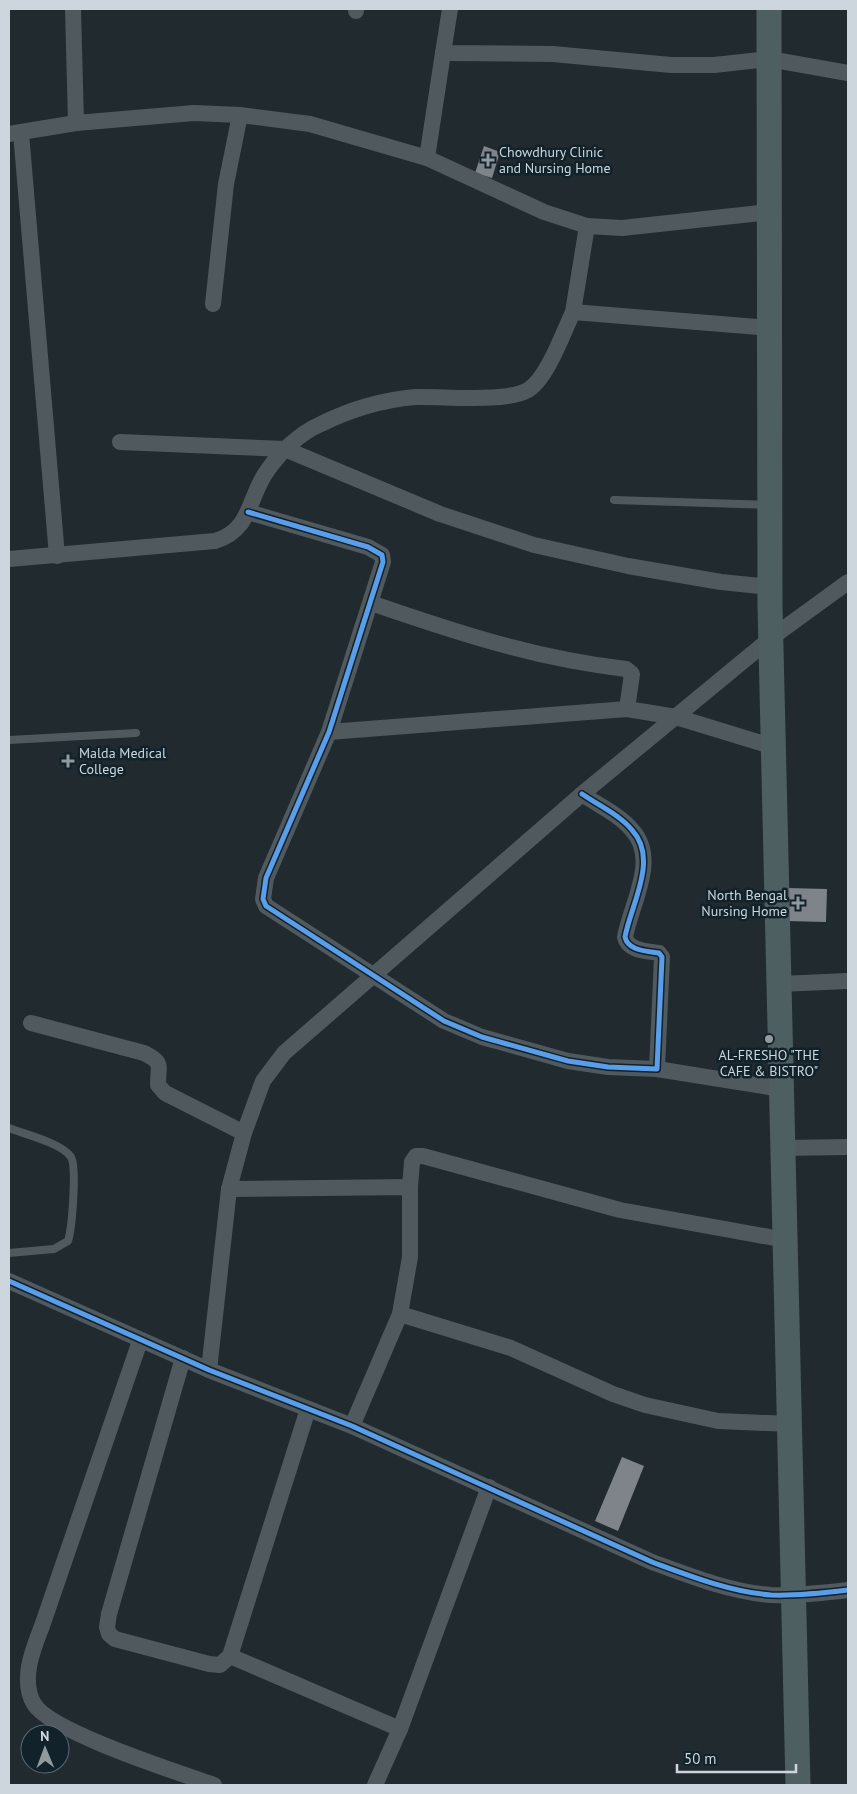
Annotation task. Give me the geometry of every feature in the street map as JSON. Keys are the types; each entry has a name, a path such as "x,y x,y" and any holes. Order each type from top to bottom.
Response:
{"main road":[{"path":"769,9 770,587 798,1785"}],"street":[{"path":"73,9 76,122"},
{"path":"427,158 450,9"},
{"path":"443,53 553,54 671,65 714,65 769,59 848,73"},
{"path":"56,556 15,134 76,122 194,113 240,115 310,124 427,158 544,212 588,226 622,228 770,212"},
{"path":"213,304 226,184 240,115"},
{"path":"9,559 215,541 229,537 248,512 266,472 285,449 318,425 360,406 414,398 498,397 528,390 546,371 573,312 588,226"},
{"path":"573,312 771,328"},
{"path":"120,442 285,449 440,514 534,545 637,568 721,582 770,587"},
{"path":"248,512 376,550 382,555 383,562 329,732 266,878 263,898 266,906 444,1021 482,1038 568,1061 608,1067 657,1069 781,1089"},
{"path":"209,1370 229,1189 244,1132 263,1081 272,1067 284,1053 375,976 464,894 582,794 771,638 846,587"},
{"path":"371,603 487,642 524,652 581,664 626,669 632,674 633,680 627,709"},
{"path":"329,732 627,709 676,717 774,747"},
{"path":"582,794 631,828 640,839 643,869 625,937 631,947 659,954 662,957 657,1069"},
{"path":"779,984 848,981"},
{"path":"31,1023 144,1052 160,1064 158,1085 164,1092 244,1132"},
{"path":"783,1148 848,1147"},
{"path":"352,1426 400,1314 410,1257 410,1187 412,1162 416,1156 423,1156 620,1210 786,1240"},
{"path":"229,1189 410,1187"},
{"path":"9,1282 209,1370 352,1426 652,1562 689,1576 769,1595 794,1595 848,1590"},
{"path":"400,1314 511,1348 613,1394 645,1405 718,1421 790,1424"},
{"path":"140,1341 30,1657 29,1684 33,1703 48,1719 88,1738 214,1785"},
{"path":"183,1358 109,1614 107,1627 109,1634 115,1639 209,1664 220,1665 230,1656 308,1409"},
{"path":"375,1785 400,1729 489,1487"},
{"path":"230,1656 400,1729"}],"lane":[{"path":"614,500 770,505"},
{"path":"9,740 136,733"},
{"path":"9,1128 63,1150 71,1158 73,1168 73,1225 68,1241 54,1249 9,1253"}],"building":[{"path":"484,146 500,152 492,178 475,173"},
{"path":"787,888 827,889 826,922 786,921"},
{"path":"622,1457 644,1466 618,1531 595,1521"}],"cycle path":[{"path":"248,512 368,547 382,555 383,562 329,732 266,878 263,899 266,906 444,1021 482,1037 568,1061 608,1067 657,1069 662,957 659,953 634,948 627,942 625,937 641,882 643,854 640,842 632,830 621,820 582,794"},
{"path":"9,1281 209,1370 352,1426 652,1562 711,1583 741,1591 771,1595 790,1595 848,1590"}],"place":[{"name":"Chowdhury Clinic and Nursing Home","path":"488,160"},
{"name":"Malda Medical College","path":"68,761"},
{"name":"North Bengal Nursing Home","path":"798,903"},
{"name":"AL-FRESHO \"THE CAFE & BISTRO\"","path":"769,1039"}]}
